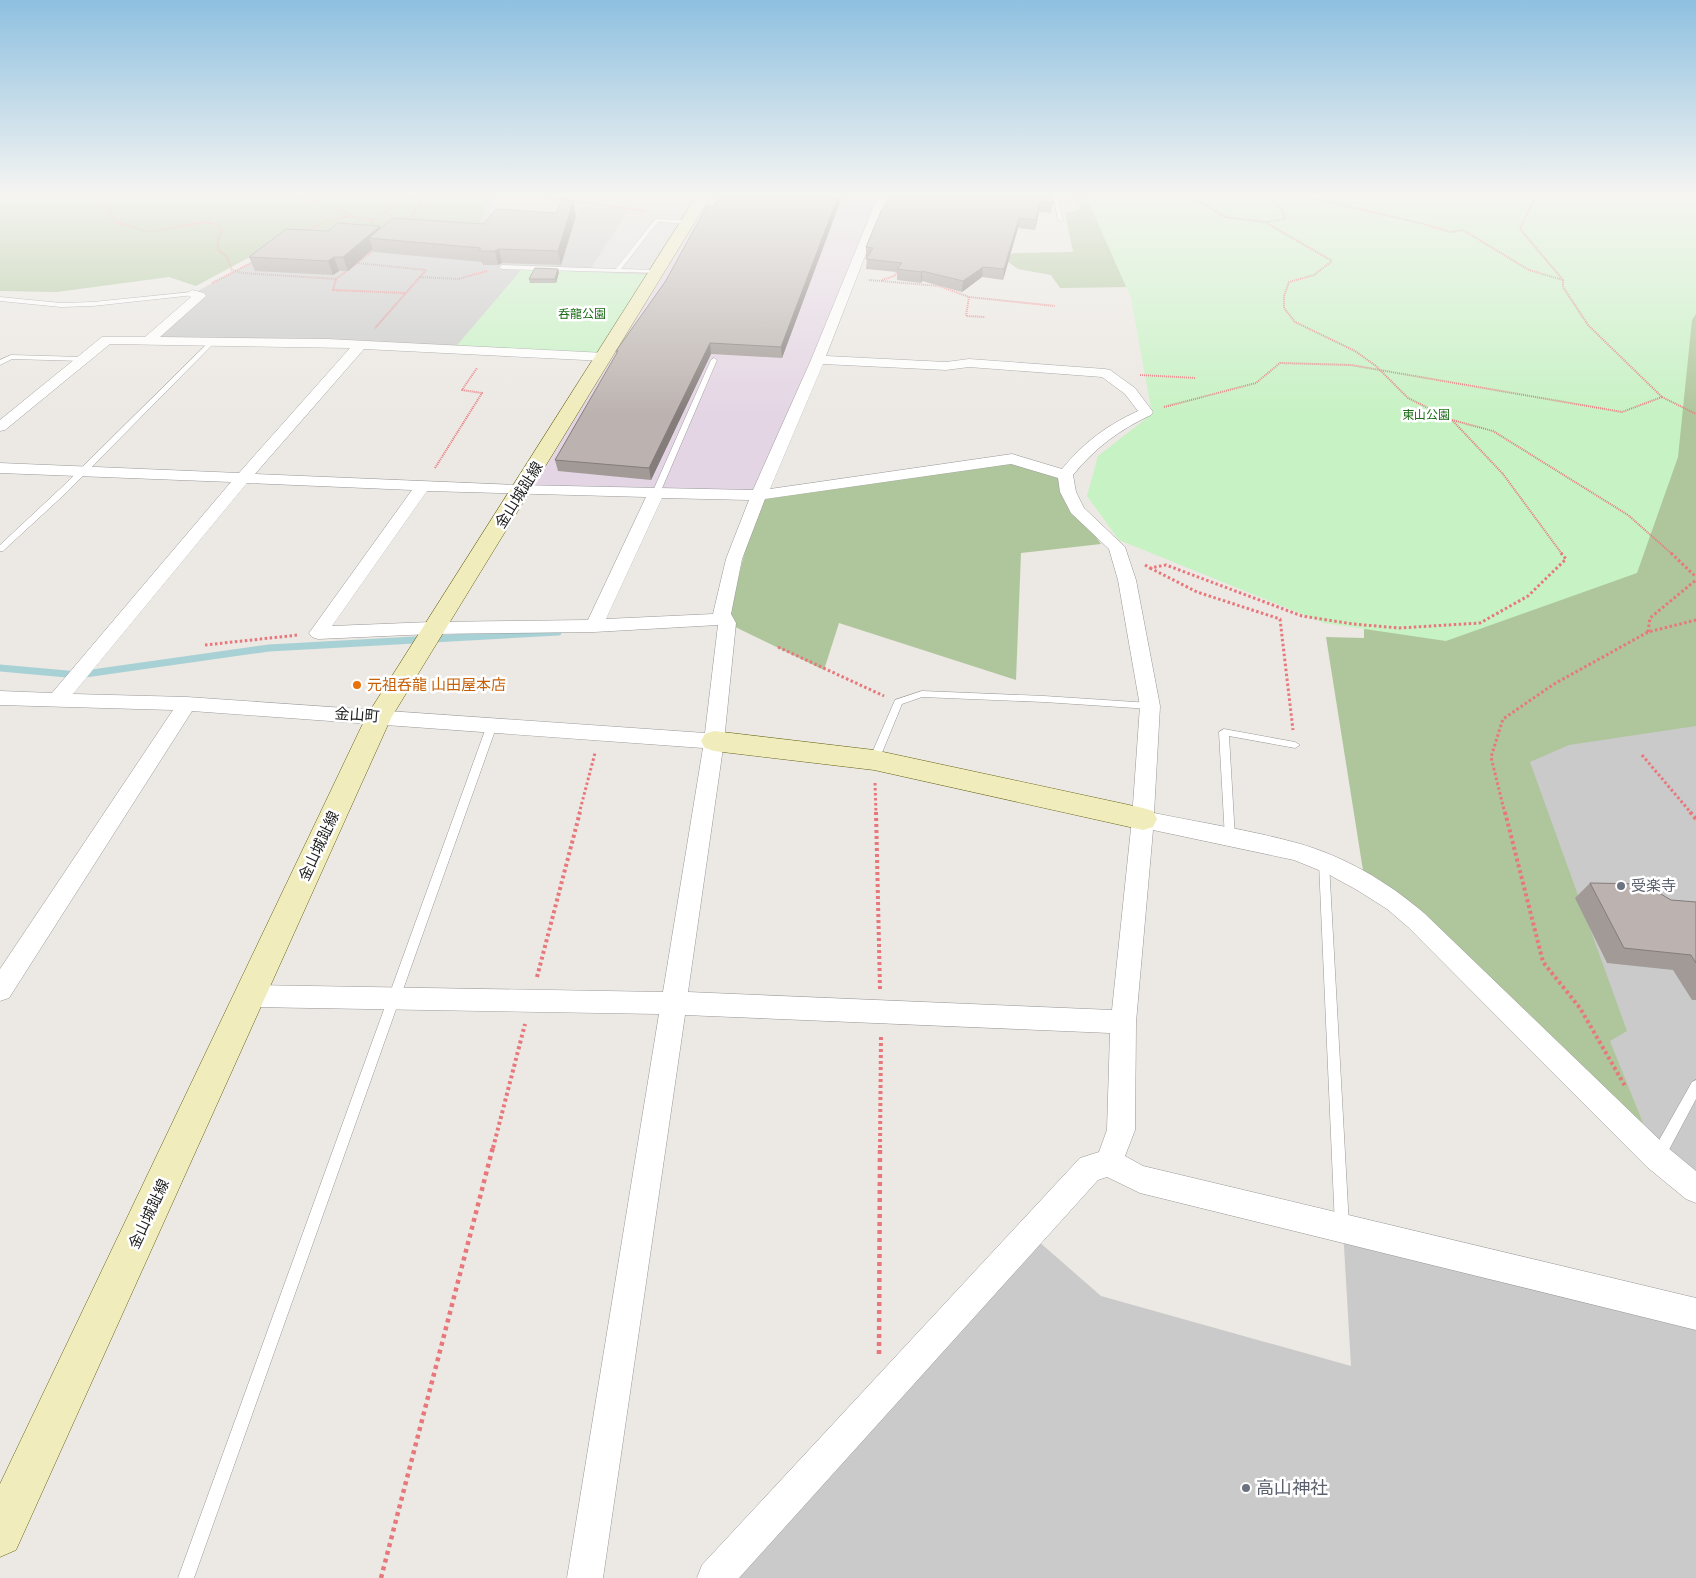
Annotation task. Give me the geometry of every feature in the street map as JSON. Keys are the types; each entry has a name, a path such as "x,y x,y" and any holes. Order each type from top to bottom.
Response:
{"main road":[{"name":"金山城趾線","path":"0,1534 379,717 660,268"},
{"path":"714,742 874,760 1143,819"}],"street":[{"path":"585,1578 714,742 727,623 722,614 734,559 759,495 818,360 854,268"},
{"path":"149,340 200,296 192,294"},
{"path":"0,427 107,340 214,340 605,357"},
{"path":"57,700 243,478 360,345"},
{"path":"818,360 946,366 969,363 1106,373 1130,391 1146,412 1118,425 1099,437 1079,457 1065,475 1068,492 1077,510 1117,547 1127,580 1150,706 1143,819 1123,1022 1121,1130 1108,1163"},
{"path":"0,468 522,490 759,495 1012,459 1065,475"},
{"path":"318,633 424,486"},
{"path":"594,626 656,493"},
{"path":"318,633 435,628 594,626 725,619"},
{"name":"金山町","path":"0,698 187,704 714,742"},
{"path":"0,990 187,704"},
{"path":"1143,819 1298,852 1365,883 1395,902 1416,920 1658,1157 1696,1189"},
{"path":"250,996 674,1004 1123,1022"},
{"path":"715,1578 1090,1168 1108,1163 1140,1179 1696,1314"}],"lane":[{"path":"520,268 657,272"},
{"path":"617,271 620,268"},
{"path":"0,299 61,305 93,304 192,294"},
{"path":"0,549 83,472 214,340"},
{"path":"0,363 11,357 83,359"},
{"path":"656,493 714,360"},
{"path":"874,760 898,702 922,694 1150,706"},
{"path":"186,1578 492,725"},
{"path":"1230,838 1224,732 1295,745"},
{"path":"1324,863 1343,1229"},
{"path":"1658,1157 1696,1086"}],"path":[{"path":"231,268 232,270 236,271 336,279"},
{"path":"192,294 242,268"},
{"path":"352,268 336,279 333,290 405,293"},
{"path":"360,345 426,270 403,268"},
{"path":"419,278 458,279 500,268"},
{"path":"879,281 894,276 901,268"},
{"path":"1323,268 1314,275 1289,282 1284,296 1284,308 1295,322 1355,351 1380,371 1408,398 1452,420 1493,431 1628,515 1684,564 1696,579 1650,618 1648,632"},
{"path":"1525,268 1562,280"},
{"path":"1552,268 1562,280 1563,287 1588,325 1662,396 1696,414"},
{"path":"850,278 939,286 969,297 1055,306"},
{"path":"939,286 946,280"},
{"path":"969,297 966,316 985,317"},
{"path":"424,486 482,392 462,390 488,351"},
{"path":"1146,412 1256,383 1280,363 1351,365 1622,412 1662,396"},
{"path":"1106,373 1196,378"},
{"path":"1150,568 1166,565 1302,616 1353,624 1400,628 1480,623 1528,596 1566,559 1503,474 1452,420"},
{"path":"1117,547 1150,568 1197,592 1280,620 1295,745"},
{"path":"1627,1090 1580,1008 1543,962 1491,757 1503,718 1554,684 1648,632 1696,620"},
{"path":"205,645 318,633"},
{"path":"778,647 898,702"},
{"path":"381,1578 600,733"},
{"path":"1642,755 1696,819"},
{"path":"874,760 881,1012 879,1399"}],"shaded area":[{"path":"242,268 660,268 605,357 149,340 199,297 192,294"},
{"path":"591,268 660,268 657,272 590,270"},
{"path":"659,268 856,268 759,495 522,490"},
{"name":"受楽寺","path":"1446,641 1696,666 1696,1189 1657,1157"},
{"name":"高山神社","path":"1343,1229 1696,1328 1696,1578 715,1578 1030,1234 1101,1296 1351,1366"}],"green space":[{"path":"0,268 230,268 196,286 169,277 57,292 0,291"},
{"path":"1016,268 1696,268 1696,726 1569,745 1530,762 1627,1031 1610,1041 1657,1157 1365,883 1326,637 1364,638 1364,628 1134,287 1060,288 1051,275"},
{"name":"東山公園","path":"1118,268 1696,268 1696,314 1692,320 1678,457 1637,573 1446,641 1324,623 1119,540 1087,496 1098,456 1152,414 1131,298"},
{"name":"呑龍公園","path":"522,269 655,275 605,357 454,349"},
{"path":"1012,459 1065,475 1077,511 1101,544 1021,553 1016,680 839,623 824,670 727,623 759,495"}],"building":[{"path":"535,268 558,269 555,279 529,279"},
{"path":"673,268 811,268 781,347 710,343 649,468 555,460 618,351 616,351 665,282"},
{"path":"982,268 963,281 922,271 897,269"},
{"path":"1590,883 1644,884 1671,900 1696,902 1696,963 1691,955 1624,948"}],"waterway":[{"path":"0,668 78,675 269,648 558,632"}],"place":[{"name":"元祖呑龍 山田屋本店","path":"357,685"},
{"name":"受楽寺","path":"1621,886"},
{"name":"高山神社","path":"1246,1488"}]}
